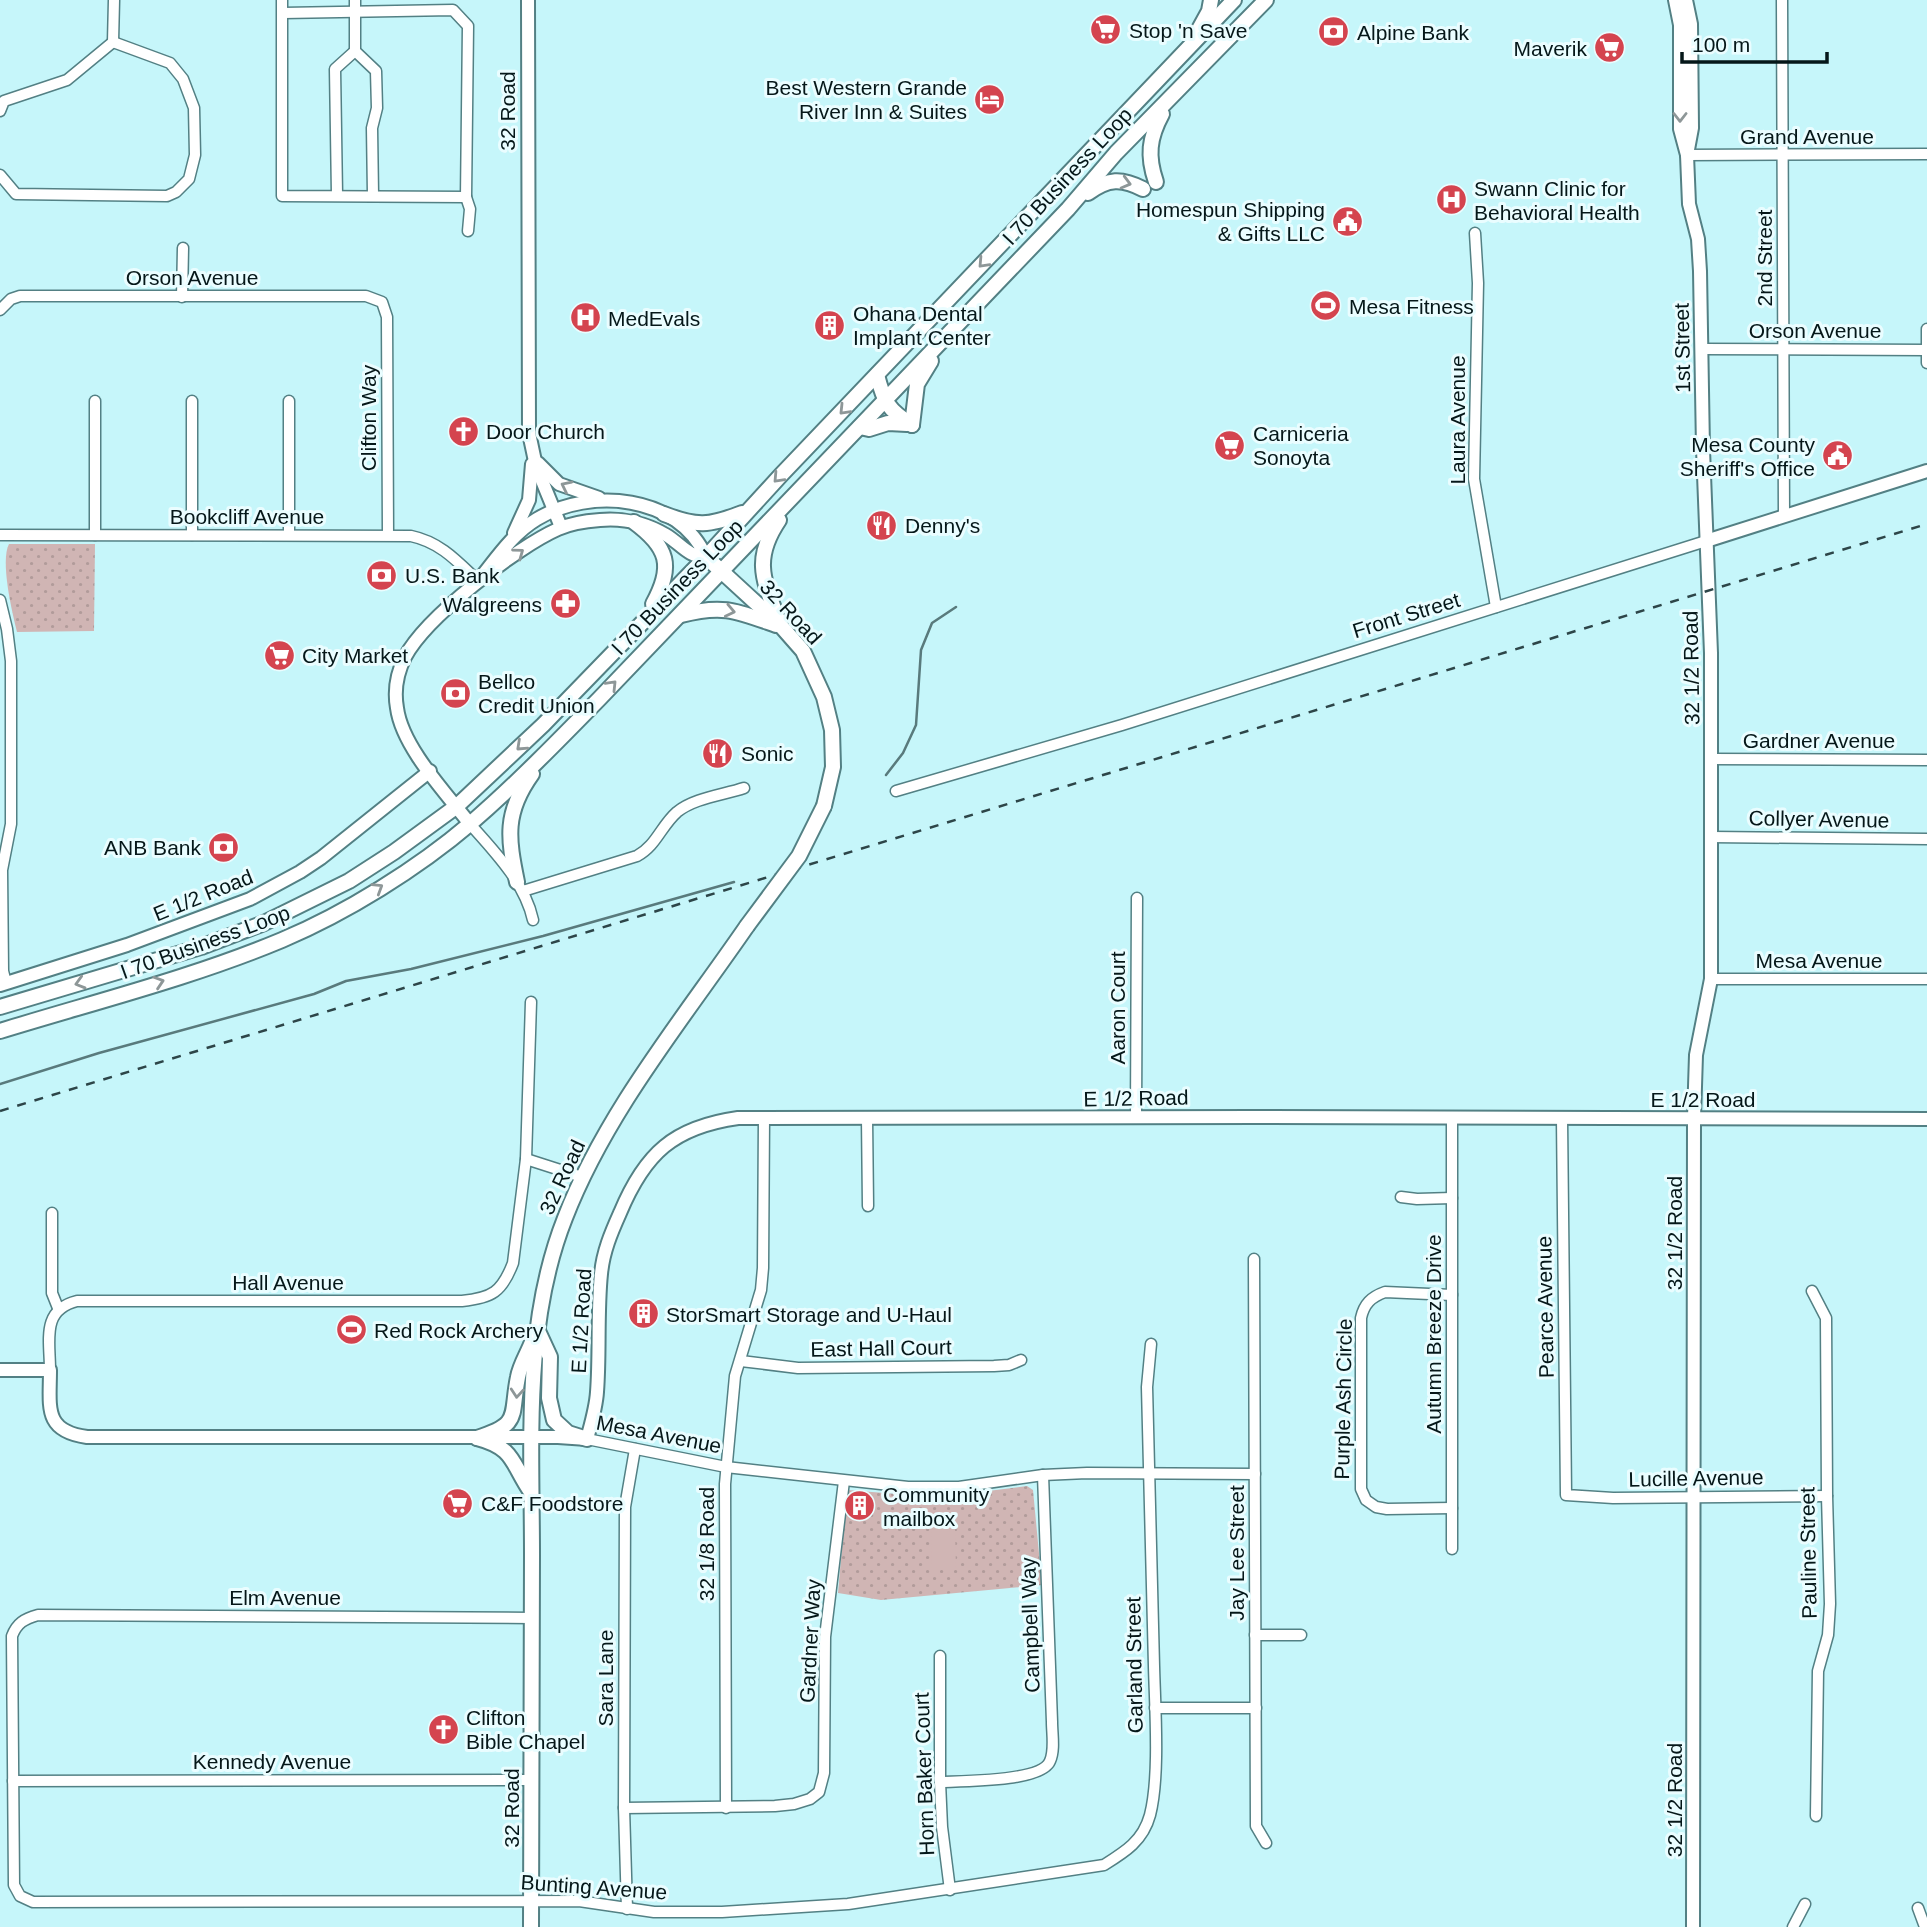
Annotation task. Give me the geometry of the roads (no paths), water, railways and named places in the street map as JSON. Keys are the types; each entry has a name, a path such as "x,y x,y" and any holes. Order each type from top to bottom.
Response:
{"main road":[{"path":"1176,60 1198,31 1209,11 1211,0"},
{"name":"I 70 Business Loop","path":"0,1007 201,947 264,923 349,881 457,806 543,725 706,557 1234,0"},
{"name":"I 70 Business Loop","path":"0,1031 210,967 283,939 319,922 386,883 470,824 548,752 1068,209 1116,153 1266,0"},
{"path":"1247,20 1278,0"},
{"path":"1068,209 1096,187 1113,180 1150,186 1150,140 1153,130 1179,88"},
{"path":"912,425 915,394 921,375 975,304"},
{"path":"877,375 883,400 890,409 912,425"},
{"path":"860,427 869,429 888,422 912,425"},
{"path":"781,626 763,577 762,558 767,540 798,490"},
{"path":"664,514 690,523 707,524 747,512"},
{"path":"634,523 658,543 666,567 661,590 636,628"},
{"name":"32 Road","path":"531,1927 532,1438 537,1330 554,1252 582,1177 619,1112 747,926 799,856 824,806 833,767 834,748 829,714 803,651 781,626 706,557"},
{"path":"678,616 716,608 737,611 781,626"},
{"path":"520,887 509,837 511,815 525,783 548,752"},
{"path":"537,1330 550,1357 548,1398 554,1420 568,1433 587,1439"},
{"path":"477,1438 501,1429 511,1419 515,1411 518,1376 537,1330"},
{"path":"477,1438 494,1442 506,1450 532,1493"}],"street":[{"path":"0,111 4,101 67,80 113,42 114,0"},
{"path":"282,0 282,196 466,197"},
{"name":"32 Road","path":"528,0 528,420 532,456 561,527"},
{"name":"1st Street","path":"1675,0 1680,25 1680,129 1687,155 1689,204 1699,246 1706,541"},
{"name":"1st Street","path":"1686,0 1691,24 1692,128 1687,155"},
{"name":"2nd Street","path":"1782,0 1784,515"},
{"path":"283,13 355,5 453,10 468,26 468,231"},
{"path":"355,5 355,51 376,71 377,108 372,128 373,195"},
{"path":"0,175 16,194 156,197 176,192 189,179 195,155 194,108 183,79 170,63 113,42"},
{"path":"337,195 335,69 355,51"},
{"name":"Grand Avenue","path":"1687,155 1927,154"},
{"name":"Laura Avenue","path":"1475,233 1478,283 1474,479 1496,607"},
{"path":"182,297 183,247"},
{"name":"Orson Avenue","path":"2,307 20,296 366,296 382,302"},
{"name":"Clifton Way","path":"382,302 387,317 388,535"},
{"path":"1927,329 1927,363"},
{"name":"Orson Avenue","path":"1702,349 1927,350"},
{"path":"94,401 94,535"},
{"path":"192,401 192,535"},
{"path":"289,401 289,535"},
{"path":"532,456 559,484 579,493 610,501"},
{"path":"506,545 523,518 529,500 532,456"},
{"name":"Front Street","path":"896,791 1122,724 1927,471"},
{"name":"32 Road","path":"478,581 561,527 598,520 634,523 667,536 696,557 706,557 696,538 664,514 639,504 610,501 582,503 554,511 525,527 506,545 478,581 421,635 400,668 397,711 405,734 430,771 520,887 533,920"},
{"name":"Bookcliff Avenue","path":"0,535 388,535 420,538 437,545 478,581"},
{"name":"32 1/2 Road","path":"1693,1927 1694,1118 1696,1055 1711,979 1711,653 1706,541"},
{"path":"0,600 8,629 11,661 11,824 2,870 3,984"},
{"name":"Gardner Avenue","path":"1711,759 1927,760"},
{"name":"E 1/2 Road","path":"3,984 127,945 250,899 321,858 430,771"},
{"path":"520,887 637,856 646,852 667,822 684,807 744,788"},
{"name":"Collyer Avenue","path":"1711,837 1927,839"},
{"name":"Aaron Court","path":"1136,1117 1137,898"},
{"name":"Mesa Avenue","path":"1711,979 1927,979"},
{"name":"32 Road","path":"496,1291 507,1279 513,1263 526,1159 531,1002"},
{"name":"E 1/2 Road","path":"587,1439 597,1393 603,1260 610,1235 634,1183 657,1153 688,1130 721,1120 764,1117 1927,1119"},
{"name":"32 1/8 Road","path":"726,1808 726,1467 736,1376 761,1290 764,1268 764,1117"},
{"path":"867,1118 868,1206"},
{"name":"Autumn Breeze Drive","path":"1452,1119 1452,1549"},
{"name":"Pearce Avenue","path":"1562,1119 1566,1495"},
{"path":"526,1159 582,1177"},
{"path":"1401,1197 1452,1198"},
{"path":"0,1370 50,1370 50,1326 58,1308 52,1293 52,1213"},
{"name":"Jay Lee Street","path":"1254,1259 1256,1826 1266,1843"},
{"name":"Hall Avenue","path":"58,1308 77,1301 462,1301 484,1299 496,1291"},
{"name":"Pauline Street","path":"1812,1291 1826,1318 1830,1604 1828,1635 1818,1671 1816,1816"},
{"name":"Purple Ash Circle","path":"1452,1295 1385,1292 1375,1296 1363,1307 1359,1427 1361,1489 1366,1500 1376,1507 1387,1509 1452,1508"},
{"name":"Garland Street","path":"1130,1849 1142,1835 1150,1815 1154,1780 1155,1708 1147,1387 1151,1344"},
{"name":"East Hall Court","path":"741,1361 812,1368 994,1366 1009,1365 1021,1360"},
{"name":"Mesa Avenue","path":"50,1370 50,1411 57,1426 65,1432 87,1437 587,1439 726,1467 908,1487 959,1487 1043,1475 1255,1474"},
{"name":"Sara Lane","path":"627,1909 624,1808 625,1507 635,1449"},
{"name":"Campbell Way","path":"940,1782 991,1780 1043,1771 1050,1762 1052,1732 1043,1475"},
{"name":"Gardner Way","path":"726,1808 784,1805 810,1799 819,1792 824,1773 825,1637 844,1481"},
{"name":"Lucille Avenue","path":"1566,1495 1614,1498 1827,1496"},
{"name":"Elm Avenue","path":"12,1781 12,1636 17,1624 38,1615 532,1618"},
{"path":"1255,1635 1301,1635"},
{"name":"Horn Baker Court","path":"940,1656 940,1782 942,1827 950,1889"},
{"path":"1155,1708 1256,1708"},
{"name":"Kennedy Avenue","path":"12,1781 532,1780"},
{"name":"Bunting Avenue","path":"12,1781 14,1885 20,1896 33,1902 579,1901 654,1912 734,1911 848,1904 1104,1865 1130,1849"},
{"path":"624,1808 726,1808"},
{"path":"1793,1927 1805,1905"},
{"path":"1918,1908 1925,1927"}],"waterway":[{"path":"886,775 903,753 916,725 921,650 932,623 956,607"},
{"path":"0,1084 99,1053 314,994 346,981 411,969 543,936 734,882"}],"railway":[{"path":"0,1111 1927,524"}],"place":[{"name":"Stop 'n Save","path":"1106,30"},
{"name":"Alpine Bank","path":"1334,32"},
{"name":"Maverik","path":"1610,48"},
{"name":"Best Western Grande River Inn & Suites","path":"990,99"},
{"name":"Swann Clinic for Behavioral Health","path":"1451,200"},
{"name":"Homespun Shipping & Gifts LLC","path":"1348,221"},
{"name":"Mesa Fitness","path":"1326,306"},
{"name":"MedEvals","path":"585,318"},
{"name":"Ohana Dental Implant Center","path":"830,325"},
{"name":"Door Church","path":"463,431"},
{"name":"Carniceria Sonoyta","path":"1230,445"},
{"name":"Mesa County Sheriff's Office","path":"1838,456"},
{"name":"Denny's","path":"882,525"},
{"name":"U.S. Bank","path":"382,575"},
{"name":"Walgreens","path":"565,604"},
{"name":"City Market","path":"279,655"},
{"name":"Bellco Credit Union","path":"455,693"},
{"name":"Sonic","path":"718,753"},
{"name":"ANB Bank","path":"224,847"},
{"name":"StorSmart Storage and U-Haul","path":"643,1314"},
{"name":"Red Rock Archery","path":"351,1330"},
{"name":"C&F Foodstore","path":"458,1503"},
{"name":"Community mailbox","path":"860,1506"},
{"name":"Clifton Bible Chapel","path":"443,1729"}]}
